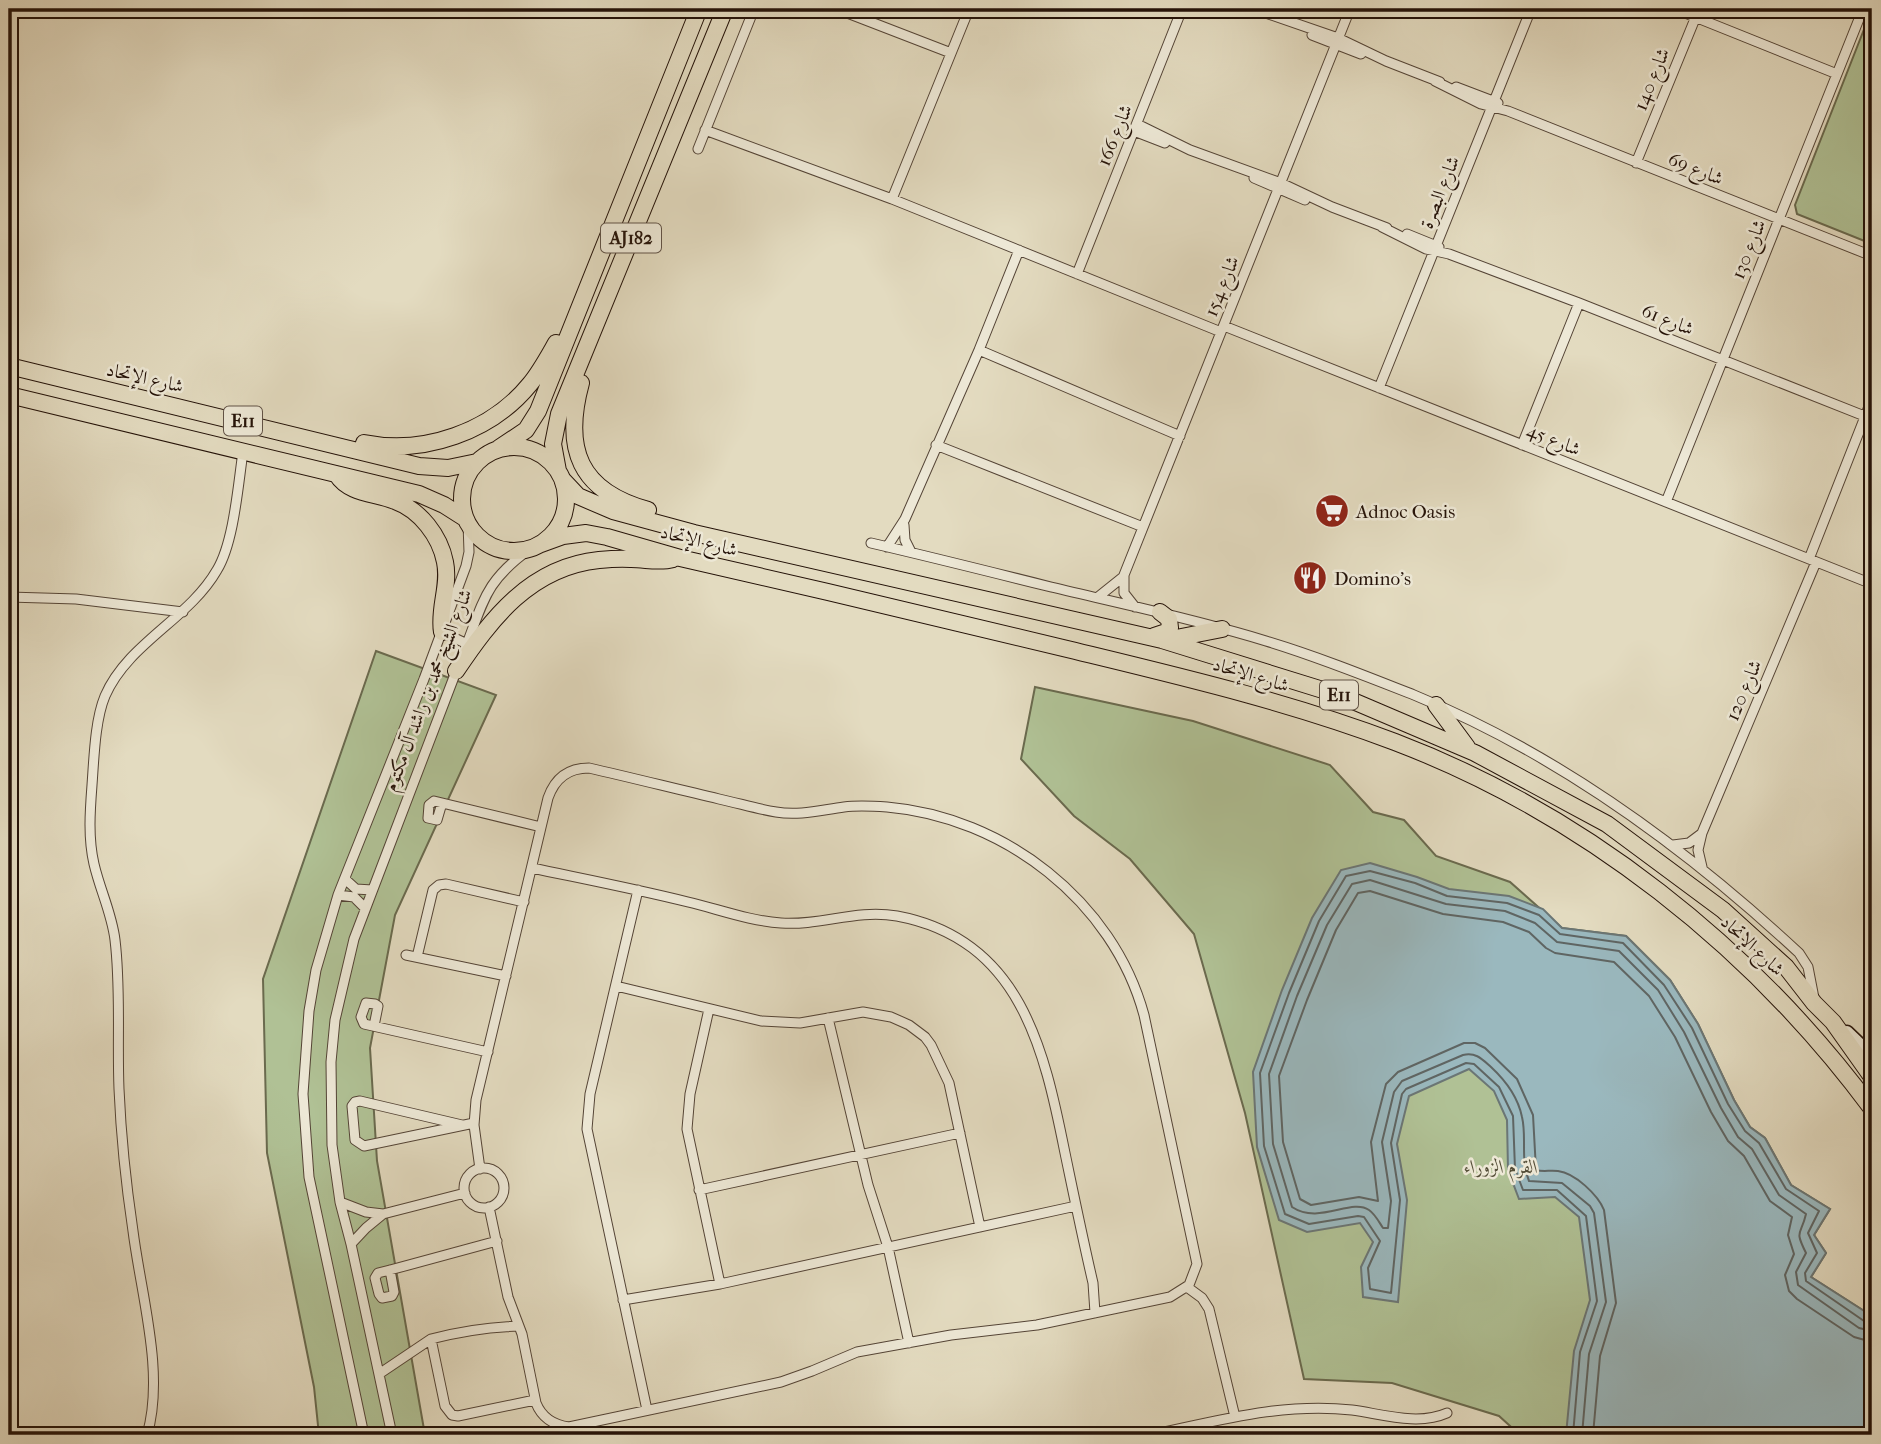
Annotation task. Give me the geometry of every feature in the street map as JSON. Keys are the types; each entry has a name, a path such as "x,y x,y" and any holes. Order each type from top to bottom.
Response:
{"highway":[{"name":"AJ182","path":"499,449 518,437 533,421 699,9"},
{"name":"AJ182","path":"560,475 553,444 555,430 725,9"},
{"path":"335,446 352,440 393,447 430,443 467,432 504,409 529,385 580,302"},
{"path":"590,338 574,408 572,430 579,460 593,480 611,496 671,517 694,533"},
{"name":"شارع الإتحاد","path":"9,366 429,467 458,467 477,462"},
{"name":"E11","path":"9,395 432,499 467,521"},
{"path":"513,446 539,453 550,461 560,475 566,493 561,522 552,534 536,546 516,551 502,550 477,535 467,521 463,489 468,475 477,462 499,449 513,446"},
{"path":"335,473 351,489 398,501 406,506 419,516 437,538 447,572 446,595 440,619 442,632"},
{"name":"شارع الإتحاد","path":"560,475 578,496 596,506 694,533 1156,639 1339,695 1475,753 1607,824 1651,855 1755,938 1786,967 1814,1003 1833,1022 1872,1077"},
{"name":"شارع الإتحاد","path":"536,546 563,536 586,533 607,537 680,558 1207,682 1359,729 1464,772 1542,813 1596,846 1710,933 1804,1025 1872,1109"},
{"path":"456,671 494,617 524,589 538,581 571,566 595,561 633,559 659,562 680,558"},
{"path":"1156,639 1170,628 1169,619 1160,612"},
{"path":"1156,639 1222,628"},
{"path":"1436,705 1457,735 1475,753"}],"street":[{"path":"698,149 754,9"},
{"path":"836,9 951,53"},
{"path":"892,199 969,9"},
{"name":"شارع 166","path":"1077,274 1182,9"},
{"name":"شارع 69","path":"1254,9 1872,256"},
{"name":"شارع 154","path":"1098,597 1112,588 1124,575 1350,9"},
{"name":"شارع البصرة","path":"1379,388 1531,9"},
{"path":"1675,9 1697,13 1837,74"},
{"name":"شارع 130","path":"1666,502 1863,9"},
{"name":"شارع 140","path":"1636,163 1697,13"},
{"name":"شارع 61","path":"1135,128 1172,146 1190,150 1279,186 1314,204 1332,207 1869,417"},
{"name":"شارع 45","path":"705,130 892,199 1077,274 1379,388 1872,584"},
{"path":"887,547 905,519 979,350 1019,250"},
{"path":"1522,445 1579,303"},
{"path":"979,350 1180,436"},
{"name":"شارع 120","path":"1702,867 1698,850 1702,833 1869,417 1872,399"},
{"path":"936,445 1143,527"},
{"path":"147,1435 155,1398 154,1368 132,1230 121,1126 116,947 111,918 94,863 90,817 105,695 131,658 183,612 210,583 222,560 243,452"},
{"path":"905,519 904,533 911,552"},
{"name":"شارع الشيخ محمد بن راشد آل مكتوم","path":"364,1435 316,1218 304,1136 304,1052 320,957 338,895 466,566 469,545 467,521"},
{"path":"871,543 1160,612 1267,641 1436,705 1486,729 1559,770 1702,867 1802,956 1811,974 1814,1003"},
{"name":"شارع الشيخ محمد بن راشد آل مكتوم","path":"392,1435 340,1202 332,1145 331,1062 343,979 365,908 490,586 508,565 536,546"},
{"path":"1124,575 1124,593 1135,607"},
{"path":"9,597 76,599 183,612"},
{"path":"442,632 467,644"},
{"path":"480,1169 474,1123 476,1100 548,798 556,781 571,770 589,768 776,812 794,814 867,806 924,813 981,831 1031,859 1061,883 1112,943 1139,994 1196,1258 1194,1275 1187,1287 1170,1297 1037,1325 951,1335 857,1352 781,1382 576,1426 562,1426 545,1417 534,1399 519,1326 508,1297 489,1208"},
{"path":"442,803 541,827"},
{"path":"1673,845 1689,843 1702,833"},
{"path":"532,868 780,923 805,923 863,914 893,916 937,928 970,947 1008,984 1025,1010 1033,1030 1053,1092 1093,1283 1095,1313"},
{"path":"345,879 356,889 372,890"},
{"path":"417,957 433,890 439,885 446,884 524,902"},
{"path":"638,890 590,1094 587,1129 647,1410"},
{"path":"338,895 354,897 365,908"},
{"path":"406,955 506,976"},
{"path":"616,986 774,1023 800,1023 853,1013 881,1014 900,1020 925,1037 941,1063 949,1083 980,1227"},
{"path":"709,1009 687,1111 690,1146 720,1284"},
{"path":"828,1018 860,1154 888,1247 909,1343"},
{"path":"1833,1022 1872,1056"},
{"path":"374,1026 488,1052"},
{"path":"462,1125 360,1101 352,1106 355,1140 364,1146 474,1123"},
{"path":"699,1190 960,1133"},
{"path":"480,1169 490,1169 499,1174 504,1183 503,1194 498,1202 489,1208 470,1202 465,1193 465,1182 470,1174 480,1169"},
{"path":"340,1202 366,1212 383,1214 465,1193"},
{"path":"623,1300 720,1284 1076,1206"},
{"path":"351,1244 366,1227 383,1214"},
{"path":"390,1270 497,1241"},
{"path":"1187,1287 1202,1298 1209,1309 1235,1417"},
{"path":"379,1374 431,1339 478,1329 519,1326"},
{"path":"431,1339 446,1410 452,1415 458,1416 534,1399"},
{"path":"1150,1435 1271,1410 1351,1410 1421,1419 1447,1413"}],"green space":[{"path":"1872,9 1872,244 1797,214 1795,205"},
{"path":"376,651 496,695 395,915 370,1048 377,1161 425,1435 319,1435 314,1387 267,1153 263,979"},
{"name":"القرم الزوراء","path":"1035,687 1193,721 1330,765 1373,812 1404,820 1436,856 1510,882 1562,928 1626,936 1670,980 1698,1024 1734,1100 1750,1127 1765,1138 1791,1185 1830,1209 1814,1235 1826,1253 1811,1277 1872,1316 1872,1435 1520,1435 1499,1416 1392,1383 1304,1379 1245,1113 1194,934 1130,859 1074,816 1021,759"}],"water":[{"path":"1370,863 1449,889 1509,896 1543,909 1562,928 1626,936 1670,980 1698,1024 1734,1100 1750,1127 1765,1138 1791,1185 1830,1209 1814,1235 1826,1253 1811,1277 1872,1316 1872,1435 1566,1435 1574,1351 1590,1300 1579,1217 1555,1197 1519,1199 1508,1170 1507,1120 1494,1091 1469,1069 1409,1096 1397,1144 1407,1200 1398,1302 1363,1297 1361,1267 1373,1242 1360,1223 1307,1232 1279,1220 1257,1147 1253,1072 1282,990 1312,918 1341,870"}],"place":[{"name":"Adnoc Oasis","path":"1332,511"},
{"name":"Domino's","path":"1310,578"}]}
